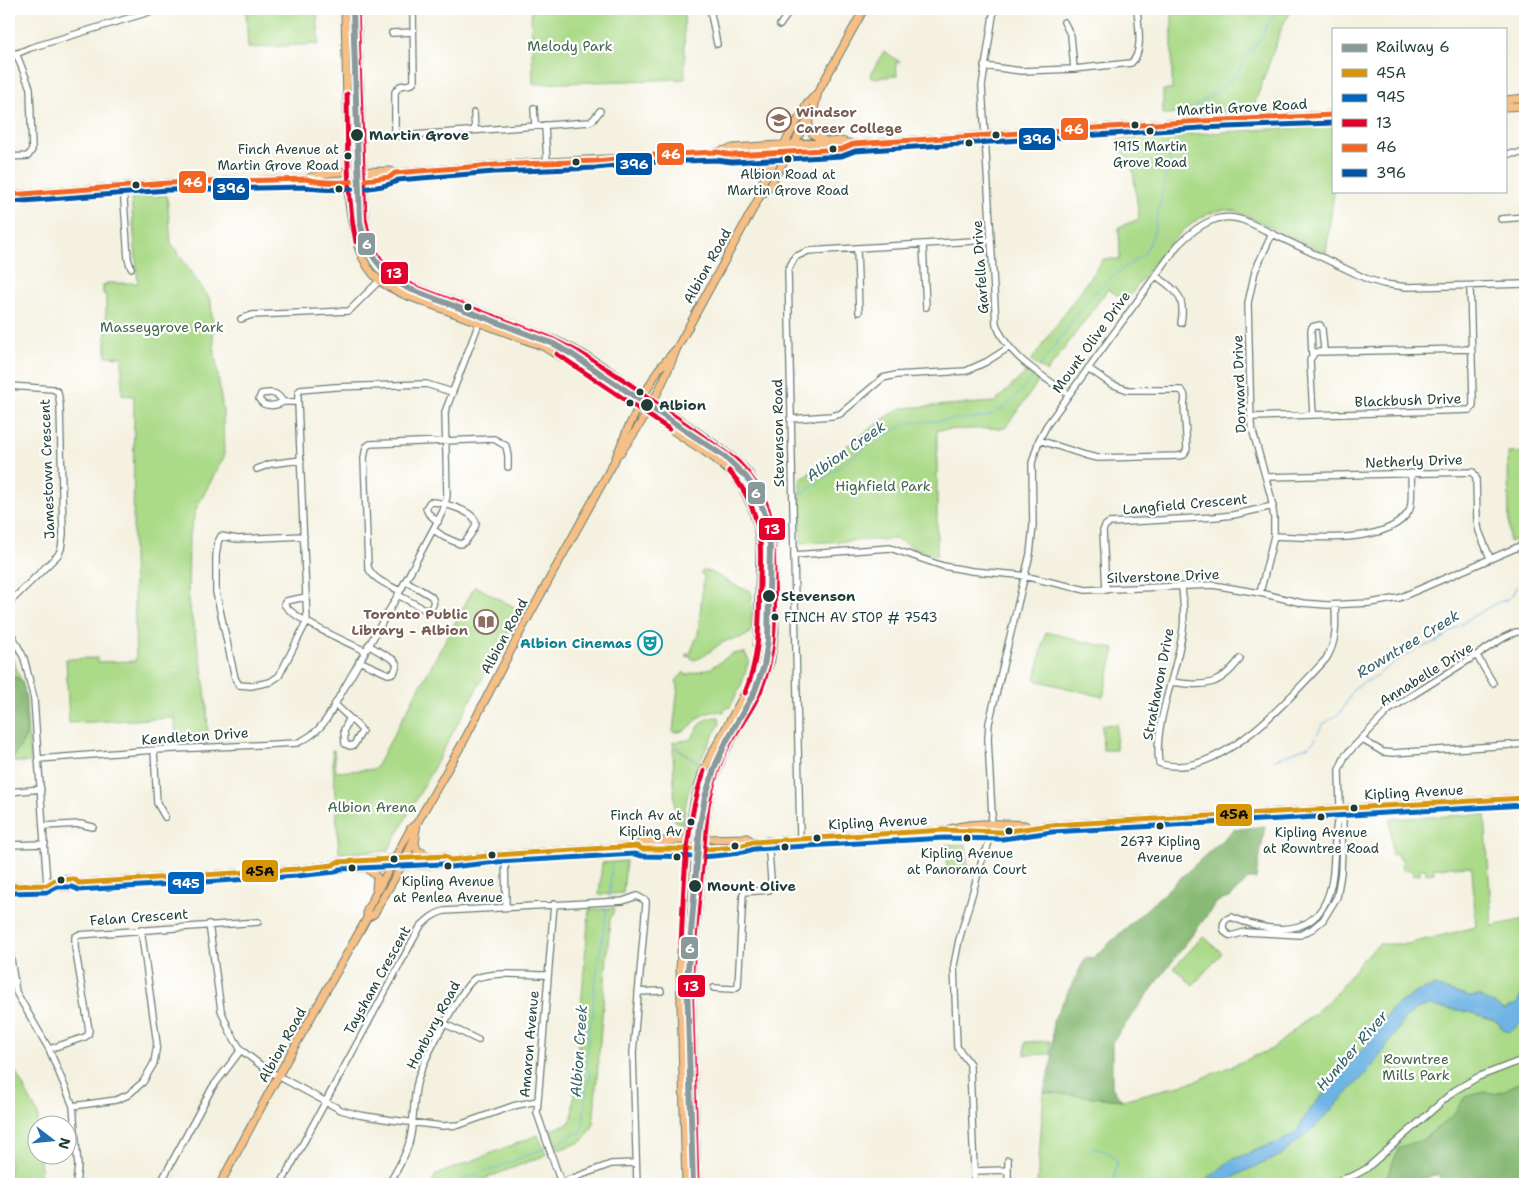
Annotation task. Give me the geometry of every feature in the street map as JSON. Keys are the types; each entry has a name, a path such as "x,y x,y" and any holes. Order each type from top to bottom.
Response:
{"main road":[{"path":"344,9 349,204 354,235 362,257 379,281 405,295 542,346 572,363 702,450 733,475 751,506 759,535 758,631 754,668 748,688 713,750 702,774 694,802 688,844 680,969 686,1184"},
{"path":"357,9 365,219 368,237 380,261 396,277 413,286 565,344 596,362 645,394 737,461 748,472 766,504 773,537 774,631 771,660 759,693 733,738 718,769 710,794 703,847 691,980 697,1184"},
{"name":"Albion Road","path":"760,196 761,185 807,104 818,92 864,9"},
{"name":"Albion Road","path":"614,462 646,413 667,374 677,348 760,196 768,189 814,109 818,92"},
{"path":"1506,100 1525,98"},
{"path":"1506,107 1525,106"},
{"name":"Martin Grove Road","path":"9,195 123,186 306,179 316,182 348,181 390,171 395,173 717,152 733,148 784,144 841,141 853,144 1332,114"},
{"path":"809,117 808,126 810,132 815,137 828,142"},
{"name":"Martin Grove Road","path":"717,152 732,155 780,153 842,149 853,144"},
{"path":"750,154 765,165 765,179"},
{"name":"Martin Grove Road","path":"306,179 316,174 348,172 364,176"},
{"name":"Albion Road","path":"368,918 367,910 376,892 411,828 417,823 466,737 524,624 614,462 658,370 677,348"},
{"name":"Kipling Avenue","path":"944,830 959,826 991,824 1034,826 1525,798"},
{"name":"Albion Road","path":"220,1184 278,1076 368,918 374,914 404,858 416,832 417,823"},
{"name":"Kipling Avenue","path":"333,865 337,869 445,864 451,860 637,846 642,842 688,844 703,847 748,845 753,842 768,840 944,830 990,836 1034,826"},
{"path":"416,832 415,843 417,850 432,857"},
{"name":"Kipling Avenue","path":"688,844 704,838 747,838 753,842"},
{"name":"Kipling Avenue","path":"9,886 47,884 55,880 74,879 79,883 333,865 337,862 394,858 445,856 451,860"},
{"path":"366,867 377,876 376,892"}],"street":[{"path":"9,57 16,53 158,9"},
{"path":"413,9 414,81 412,84 400,86 395,92 395,130 400,136 589,122 600,111"},
{"path":"710,9 717,44"},
{"path":"780,26 791,9"},
{"name":"Garfella Drive","path":"994,9 982,86 996,324 1008,348 1021,360 1068,394"},
{"path":"984,66 1021,71 1074,69 1134,61 1138,55 1137,9"},
{"path":"1064,22 1071,36 1074,69"},
{"path":"392,33 413,32"},
{"path":"9,157 28,156 32,150 30,88 16,53"},
{"path":"534,108 535,125"},
{"path":"474,113 475,130"},
{"path":"545,126 547,163"},
{"path":"1506,154 1525,154"},
{"path":"123,186 128,259 131,268"},
{"name":"Mount Olive Drive","path":"991,824 988,731 1033,538 1031,472 1039,440 1068,394 1188,235 1216,219 1235,217 1374,282 1408,287 1525,284"},
{"path":"1501,219 1525,217"},
{"name":"Dorward Drive","path":"1260,593 1274,536 1273,506 1254,439 1251,417 1248,303 1255,271 1272,234"},
{"name":"Stevenson Road","path":"800,838 790,419 788,275 790,265 798,254 808,251 990,240"},
{"path":"923,244 926,307"},
{"path":"857,248 859,312"},
{"path":"1156,276 1170,286 1180,298 1183,312 1181,323"},
{"path":"241,319 252,315 349,311 379,281"},
{"name":"Blackbush Drive","path":"1251,417 1467,411 1472,408 1470,286"},
{"name":"Kendleton Drive","path":"39,759 154,750 297,743 312,736 321,728 330,716 359,661 406,581 434,530 446,503 445,412 479,323"},
{"path":"1313,415 1310,331 1312,328 1320,325 1324,350"},
{"path":"790,419 840,414 883,378 896,375 966,370 977,367 1008,348"},
{"path":"1312,354 1324,350 1471,349"},
{"path":"1039,440 1085,456 1097,458 1178,456 1184,454 1187,449 1185,395 1181,390 1128,390 1110,384 1088,368"},
{"path":"304,536 237,539 221,536 219,539 216,556 216,592 236,683 239,685 251,686 270,682 279,676 306,621 304,536 298,402 300,390 327,387 426,384 452,392"},
{"name":"Jamestown Crescent","path":"9,386 53,389 58,392 60,405 63,534 61,550 58,555 9,602"},
{"path":"283,402 298,402"},
{"path":"406,581 434,600 434,605 430,610 426,610 375,577 371,574 368,567 364,458 366,446 370,444 488,439 506,446 508,468"},
{"path":"257,469 270,464 301,460"},
{"name":"Netherly Drive","path":"1266,477 1469,472 1475,474 1479,531 1490,558"},
{"path":"1274,536 1332,538 1362,536 1383,530 1401,521 1410,510 1411,473"},
{"path":"434,530 460,544 466,541 475,526 474,519 459,508 446,503 430,502 427,504 428,513 438,522"},
{"name":"Langfield Crescent","path":"1106,590 1103,530 1109,523 1215,517 1273,506"},
{"name":"Silverstone Drive","path":"794,555 890,548 943,566 1008,574 1074,589 1096,591 1213,585 1226,586 1302,603 1335,605 1370,603 1399,598 1525,544"},
{"name":"Strathavon Drive","path":"1182,587 1183,630 1160,732 1158,754 1159,763 1163,766 1188,766 1207,761 1224,753 1283,705 1326,659 1334,643 1335,605"},
{"path":"306,597 286,601 284,604 293,613 306,621 394,660 397,664 394,673 388,674 359,661"},
{"path":"9,630 24,658 34,699 47,884"},
{"name":"Annabelle Drive","path":"1340,808 1339,770 1344,756 1389,710 1511,634 1525,632"},
{"path":"1477,656 1493,683"},
{"path":"1171,682 1199,685 1216,682 1230,672 1240,659"},
{"path":"335,704 349,719"},
{"path":"1361,739 1383,752 1393,753 1525,744"},
{"path":"154,750 157,803 165,817"},
{"path":"9,792 41,789"},
{"path":"1340,808 1343,820 1341,873 1337,897 1323,920 1300,935 1245,932 1230,936 1223,930 1225,920 1231,918 1272,928 1300,928 1324,908 1329,895 1333,872 1336,820 1340,808"},
{"path":"44,826 80,824 93,827"},
{"path":"974,1184 970,1064 956,1048 954,965 959,940 990,836 991,824"},
{"path":"714,988 733,989 738,986 743,894 744,892 767,891 770,887 768,840"},
{"path":"9,845 45,844"},
{"path":"505,855 506,906"},
{"path":"1333,872 1341,873"},
{"name":"Taysham Crescent","path":"281,1184 420,927 434,914 444,911 506,906 618,901 637,896 646,901 632,1053 636,1184"},
{"name":"Amaron Avenue","path":"554,904 537,1113 559,1183"},
{"name":"Felan Crescent","path":"49,1049 88,1035 89,1030 75,947 75,938 78,934 258,922"},
{"path":"209,924 221,1010 229,1030 241,1050 267,1070 325,1102 359,1115 442,1126 459,1125 513,1106 537,1102"},
{"path":"73,1106 116,1100 128,1095 143,1082 154,1063 157,1044 142,929"},
{"path":"9,946 16,992 49,1049 73,1106 78,1166 76,1184"},
{"name":"Honbury Road","path":"389,1184 409,1144 418,1078 463,991 474,979 510,974 548,976"},
{"path":"638,992 661,991"},
{"path":"445,1024 478,1040"},
{"path":"160,1184 212,1088 241,1050"},
{"path":"1328,1184 1355,1175 1366,1168 1454,1091 1478,1077 1525,1059"},
{"path":"1008,1160 1008,1180"},
{"path":"559,1183 611,1164 636,1163"},
{"path":"974,1171 1008,1170"}],"green space":[{"path":"246,9 317,9 319,44 248,48"},
{"name":"Melody Park","path":"531,9 684,9 685,79 533,84"},
{"path":"1172,9 1293,9 1283,24 1252,111 1163,114 1163,90 1172,90"},
{"path":"884,51 900,62 896,62 897,76 871,78 870,75"},
{"path":"1332,125 1332,192 1334,192 1326,253 1236,211 1223,210 1206,215 1192,223 1179,234 1155,261 1126,301 1108,289 1047,372 1031,361 1103,259 1120,259 1119,227 1139,219 1132,161 1117,148 1117,139"},
{"name":"Masseygrove Park","path":"167,195 171,243 211,301 214,346 223,412 224,457 196,509 189,537 188,601 201,660 207,705 208,742 176,745 175,718 69,723 66,659 97,658 98,662 136,661 133,558 134,396 122,395 122,357 106,356 106,295 103,294 103,285 106,285 106,283 138,283 131,198"},
{"name":"Highfield Park","path":"1026,372 1039,381 1005,428 937,430 937,556 921,551 896,539 801,543 800,480 885,418 902,408 995,402"},
{"path":"1525,452 1525,536 1509,542 1508,453"},
{"path":"703,570 711,572 738,587 751,591 751,630 747,635 726,641 694,660 689,656 686,657 686,654 690,654 698,634 704,575 700,574"},
{"name":"Albion Arena","path":"475,586 520,610 388,851 339,853 332,750 334,750 336,772 375,769"},
{"path":"1046,632 1115,649 1103,697 1035,680"},
{"path":"9,649 24,688 31,762 9,762"},
{"path":"744,652 749,660 741,686 730,707 724,709 724,712 706,714 687,729 681,732 673,732 678,686 676,681 684,672 686,675 711,668 732,654"},
{"path":"14,676 22,681 24,688 26,737 9,765 9,677"},
{"path":"719,717 720,723 699,762 673,745 673,742 689,740 707,719"},
{"path":"1117,724 1116,750 1103,750 1102,725"},
{"path":"673,747 699,764 688,793 682,824 675,821"},
{"name":"Rowntree Mills Park","path":"1485,814 1492,926 1525,919 1525,1183 1444,1184 1439,1174 1406,1184 1037,1184 1044,1092 1122,1100 1196,1081 1272,1049 1331,999 1362,960 1379,944 1407,944 1476,927 1472,869 1470,866 1434,868 1434,873 1426,874 1426,869 1420,869 1420,874 1413,875 1413,870 1403,870 1402,858 1398,859 1398,854 1392,855 1390,819"},
{"path":"1265,826 1256,879 1248,879 1231,897 1217,902 1112,1042 1112,1087 1122,1100 1044,1092 1052,1060 1053,1021 1086,957 1092,959 1233,830"},
{"path":"966,844 968,868 947,869 945,845"},
{"path":"626,861 623,893 599,895 602,863"},
{"path":"615,908 610,920 593,1126 583,1141 559,1150 551,1130 569,1123 572,1118 589,910"},
{"path":"1203,936 1222,953 1193,985 1174,968"},
{"path":"1050,1041 1051,1054 1025,1055 1025,1042"},
{"path":"9,1060 38,1114 38,1116 28,1116 28,1166 40,1166 41,1184 9,1184"},
{"path":"1525,1082 1525,1184 1444,1184 1439,1174 1406,1184 1373,1184 1374,1180 1387,1177 1399,1147 1422,1140 1452,1116 1465,1097 1484,1092 1495,1093"},
{"path":"538,1135 546,1155 471,1184 431,1184 436,1175"}],"water":[{"path":"1434,986 1469,997 1479,996 1505,1010 1517,1003 1525,989 1525,1020 1510,1032 1504,1030 1496,1021 1469,1012 1429,1006 1416,1009 1405,1019 1372,1067 1316,1126 1280,1156 1245,1171 1226,1184 1201,1184 1231,1160 1288,1138 1296,1133 1307,1113 1372,1038 1392,1008 1415,993"}],"waterway":[{"name":"Albion Creek","path":"1183,119 1192,108 1219,90 1237,74 1245,59 1262,37 1266,26 1279,9"},
{"name":"Albion Creek","path":"1039,367 1090,297 1114,275 1144,254 1153,236 1170,157 1177,145 1182,126"},
{"name":"Albion Creek","path":"802,494 873,442 907,423 986,417 1004,408 1034,375"},
{"name":"Rowntree Creek","path":"1273,760 1309,746 1315,740 1322,725 1341,712 1354,688 1375,677 1396,661 1417,649 1438,641 1470,618 1496,603 1506,600 1512,596 1516,587"},
{"name":"Albion Creek","path":"609,900 612,864"},
{"name":"Albion Creek","path":"552,1146 559,1144 567,1137 581,1132 583,1125 586,1090 590,1076 587,1063 589,1026 593,1015 594,990 608,904"},
{"name":"Rowntree Creek","path":"1091,1147 1114,1157 1117,1164 1114,1181 1119,1184"},
{"name":"Albion Creek","path":"452,1184 546,1148"},
{"name":"Rowntree Creek","path":"1131,1184 1141,1182 1145,1184"}],"rail line":[{"name":"6","path":"353,9 360,221 370,252 382,268 397,282 407,288 554,344 573,355 725,457 746,477 754,488 765,514 770,545 768,640 764,666 754,693 727,740 716,764 705,797 700,825 687,981 693,1184"}],"transit line":[{"name":"13","path":"357,9 365,219 371,241 380,259 394,273 413,286 548,337 578,352 621,378 737,461 756,485 769,512 773,542 775,603 774,633 770,662 760,692 721,760 708,805 691,980 697,1184"},
{"name":"13","path":"347,94 349,187 356,242"},
{"name":"46","path":"9,195 168,183 306,179 348,182 390,177 395,173 494,165 596,161 654,155 717,152 732,155 842,149 853,144 1201,121 1332,115"},
{"name":"396","path":"10,202 168,190 305,187 353,189 391,184 398,180 494,172 596,168 655,162 716,160 732,162 842,156 855,151 1201,128 1332,123"},
{"name":"13","path":"557,354 669,429"},
{"name":"13","path":"729,471 740,485 752,508 759,533 761,558 758,639 754,666 745,693"},
{"name":"13","path":"681,945 686,857 692,814 704,771"},
{"name":"45A","path":"9,886 47,885 55,880 74,879 79,883 297,869 333,865 337,862 445,856 451,860 496,855 637,846 642,849 713,849 753,842 944,830 1002,832 1051,825 1525,798"},
{"name":"945","path":"9,893 48,892 57,887 72,887 79,890 297,876 335,872 340,869 443,864 451,867 497,862 635,854 642,856 714,856 754,849 944,838 1002,839 1052,832 1525,805"}],"place":[{"name":"Windsor Career College","path":"779,120"},
{"name":"1915 Martin Grove Road","path":"1150,131"},
{"name":"Martin Grove","path":"357,135"},
{"name":"Finch Avenue at Martin Grove Road","path":"348,156"},
{"name":"Albion Road at Martin Grove Road","path":"788,159"},
{"name":"Albion","path":"647,405"},
{"name":"Stevenson","path":"769,596"},
{"name":"FINCH AV STOP # 7543","path":"775,617"},
{"name":"Toronto Public Library - Albion","path":"486,622"},
{"name":"Albion Cinemas","path":"650,643"},
{"name":"Kipling Avenue at Rowntree Road","path":"1321,817"},
{"name":"Finch Av at Kipling Av","path":"691,822"},
{"name":"2677 Kipling Avenue","path":"1160,826"},
{"name":"Kipling Avenue at Panorama Court","path":"967,838"},
{"name":"Kipling Avenue at Penlea Avenue","path":"448,866"},
{"name":"Mount Olive","path":"695,886"}],"water label":[{"name":"Humber River","path":"1352,1051"}]}
